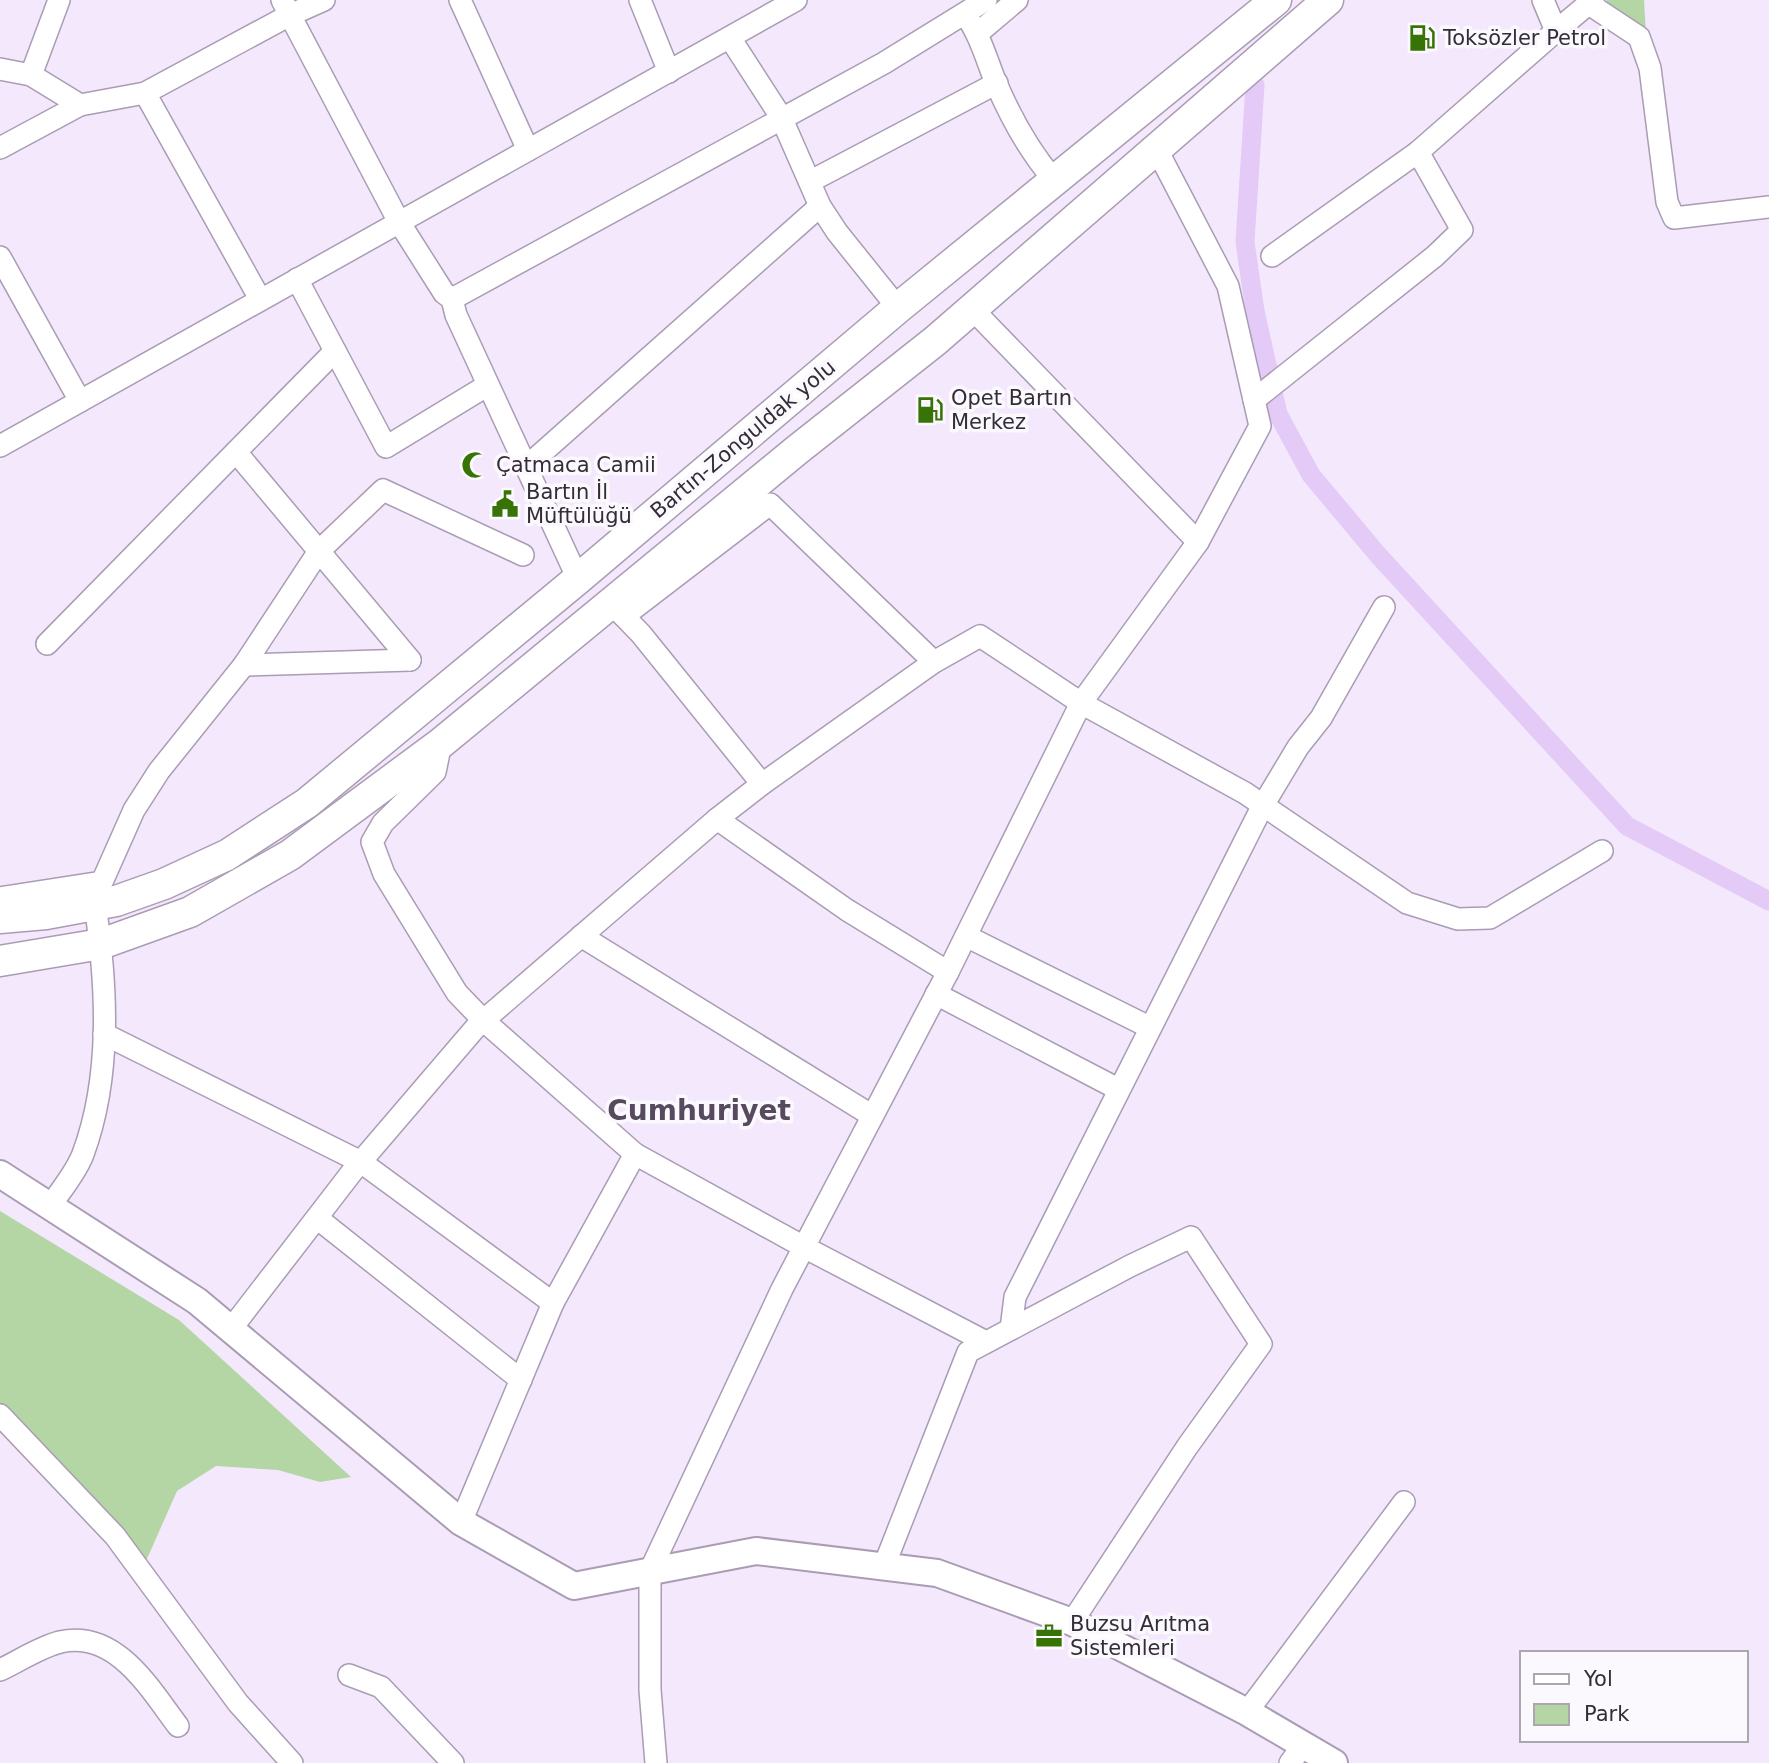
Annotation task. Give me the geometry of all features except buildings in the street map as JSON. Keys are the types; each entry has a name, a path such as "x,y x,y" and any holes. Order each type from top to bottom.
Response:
{"highway":[{"name":"Bartın-Zonguldak yolu","path":"0,918 116,901 164,884 227,855 307,803 578,579 898,308 1276,0"},
{"name":"Bartın-Zonguldak yolu","path":"0,961 101,944 190,912 290,855 618,609 935,341 1316,9"}],"main road":[{"path":"0,1174 197,1301 461,1522 574,1586 756,1551 937,1573 1072,1622 1247,1712 1297,1754 1334,1763"}],"street":[{"path":"31,75 59,0"},
{"path":"0,148 80,105 145,93 285,8 324,0"},
{"path":"460,0 528,150"},
{"path":"640,0 669,72"},
{"path":"0,446 796,0"},
{"path":"452,299 884,63 986,0"},
{"path":"978,33 1017,0"},
{"path":"1543,0 1556,31"},
{"path":"1272,256 1418,152 1592,2 1639,37 1650,68 1667,202 1674,218 1769,207"},
{"path":"285,8 399,222 444,293 452,299 578,579"},
{"path":"965,14 978,33 996,83 1030,152 1054,180"},
{"path":"730,37 781,117 820,206 836,233 898,308"},
{"path":"0,69 31,75 80,105"},
{"path":"811,181 996,83"},
{"path":"145,93 260,299"},
{"path":"656,1763 650,1690 650,1571 804,1247 948,972 1082,703 1198,542 1260,426 1228,286 1156,148"},
{"path":"1254,399 1462,230 1418,152"},
{"path":"526,467 820,206"},
{"path":"0,257 80,401"},
{"path":"297,279 386,447 488,384"},
{"path":"981,317 1198,542"},
{"path":"47,644 335,351"},
{"path":"236,452 410,660 244,665"},
{"path":"0,898 102,882 134,810 159,771 244,665 319,551 383,490 523,555"},
{"path":"762,784 618,609 770,504 934,662"},
{"path":"1011,1329 1014,1297 1262,807 1298,747 1321,718 1384,607"},
{"path":"231,1329 361,1162 483,1020 717,819 762,784 934,662 980,636 1082,703 1245,793 1407,903 1458,919 1490,918 1602,851"},
{"path":"441,743 435,772 383,824 372,842 384,874 457,993 483,1020 635,1154 804,1247 986,1342"},
{"path":"717,819 847,910 948,972"},
{"path":"50,1208 83,1156 96,1103 104,1034 101,944 95,905"},
{"path":"581,936 871,1115"},
{"path":"966,936 1149,1027"},
{"path":"936,994 1118,1089"},
{"path":"104,1034 361,1162 553,1303"},
{"path":"461,1522 553,1303 635,1154"},
{"path":"317,1217 521,1380"},
{"path":"884,1566 968,1352 1191,1237 1261,1344 1187,1447 1072,1622"},
{"path":"0,1415 115,1536 238,1703 292,1763"},
{"path":"1247,1712 1404,1502"},
{"path":"0,1670 59,1642 82,1642 104,1647 134,1669 178,1726"},
{"path":"349,1675 382,1686 453,1763"}],"green space":[{"path":"1607,0 1644,0 1646,34 1606,1"},
{"path":"0,1211 179,1320 351,1477 320,1482 278,1470 216,1466 177,1491 146,1561 0,1403"}],"waterway":[{"path":"1255,85 1245,242 1255,311 1278,414 1311,475 1378,555 1627,826 1769,901"}],"place":[{"name":"Toksözler Petrol","path":"1422,38"},
{"name":"Opet Bartın Merkez","path":"930,410"},
{"name":"Çatmaca Camii","path":"475,465"},
{"name":"Bartın İl Müftülüğü","path":"505,504"},
{"name":"Buzsu Arıtma Sistemleri","path":"1049,1636"}],"district":[{"name":"Cumhuriyet","path":"699,1110"}]}
